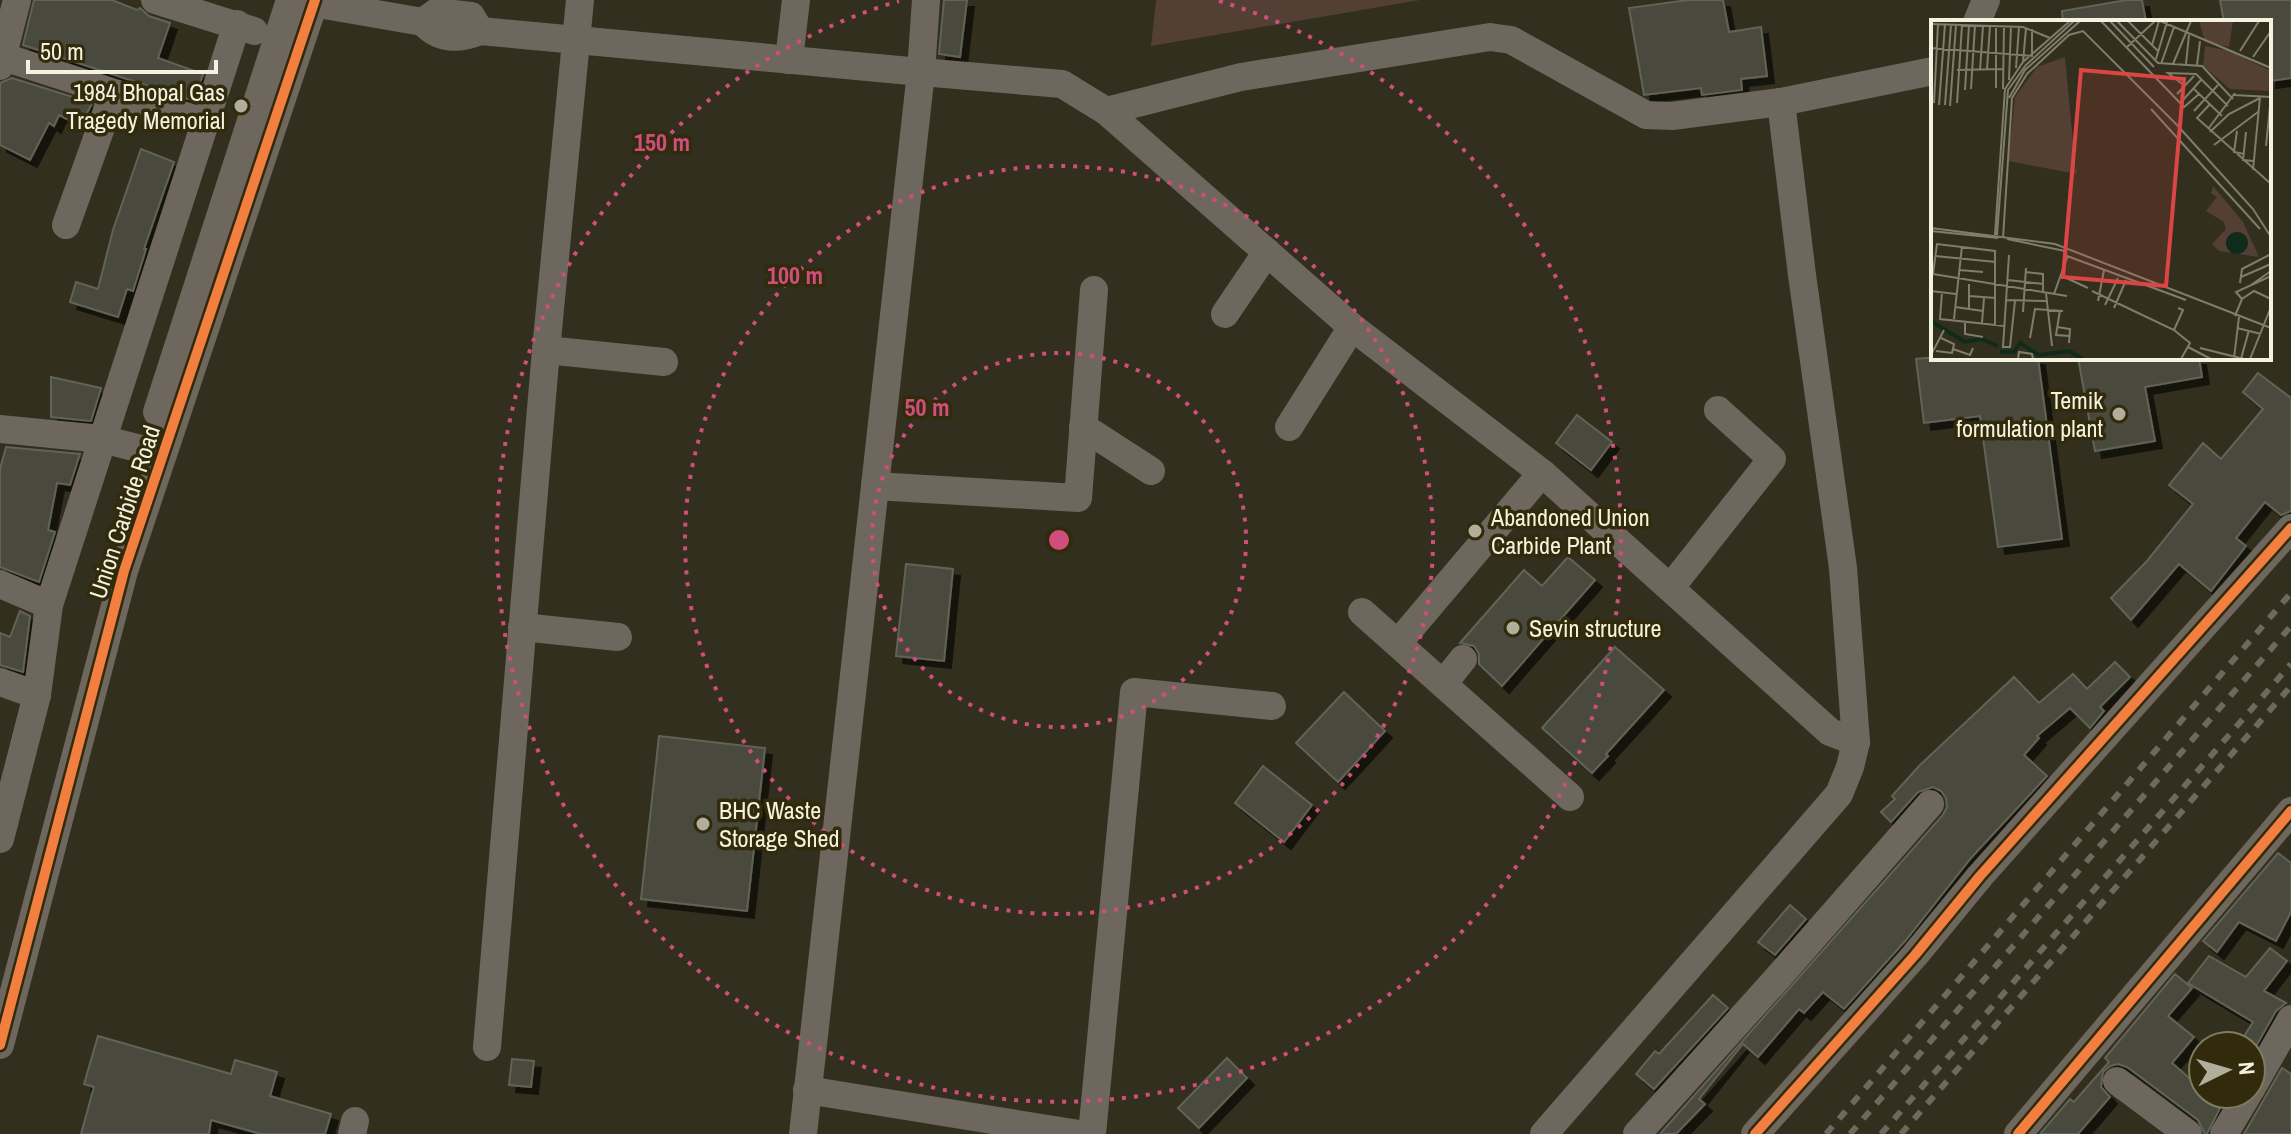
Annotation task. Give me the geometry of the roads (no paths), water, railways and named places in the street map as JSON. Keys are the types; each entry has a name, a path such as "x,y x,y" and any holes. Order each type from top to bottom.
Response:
{"street":[{"path":"17,0 2,61 204,122"},
{"path":"155,0 237,24 276,40"},
{"path":"487,1047 546,350 580,0"},
{"path":"789,60 796,0"},
{"path":"803,1134 921,72 926,0"},
{"path":"1978,20 1986,0"},
{"path":"303,1 423,22 437,12 471,16 480,31 1062,84 1106,111 1352,327 1542,473 1830,732 1856,742"},
{"name":"Union Carbide Road","path":"0,967 119,528 276,40 303,1"},
{"name":"Union Carbide Road","path":"0,1045 124,571 303,1"},
{"path":"0,839 37,695 49,605 237,24"},
{"path":"1106,111 1241,77 1490,37 1511,40 1646,115 1672,116 1781,102 1931,71"},
{"path":"66,225 113,94"},
{"path":"1544,1134 1839,794 1856,742 1843,568 1781,102"},
{"path":"1225,314 1267,252"},
{"path":"875,486 1078,498 1094,290"},
{"path":"1289,427 1352,327"},
{"path":"546,350 664,362"},
{"path":"1671,587 1772,459 1718,410"},
{"path":"1083,427 1151,471"},
{"path":"1,432 102,439 145,450"},
{"path":"1398,643 1542,473"},
{"path":"1755,1134 2291,528"},
{"path":"0,584 49,605"},
{"path":"1362,612 1570,797"},
{"path":"522,627 618,637"},
{"path":"1443,684 1463,659"},
{"path":"0,682 37,695"},
{"path":"1092,1134 1134,692 1272,706"},
{"path":"1637,1134 1930,804"},
{"path":"2018,1134 2291,811"},
{"path":"2267,1061 2291,1019"},
{"path":"2117,1081 2188,1134"},
{"path":"807,1090 1079,1134"},
{"path":"2224,1134 2239,1110"}],"railway":[{"path":"1826,1134 2291,593"},
{"path":"1850,1134 2291,626"},
{"path":"1881,1134 2291,664"},
{"path":"1901,1134 2291,686"}],"place":[{"name":"1984 Bhopal Gas Tragedy Memorial","path":"241,106"},
{"name":"Temik formulation plant","path":"2119,414"},
{"name":"Abandoned Union Carbide Plant","path":"1475,531"},
{"name":"Sevin structure","path":"1513,628"},
{"name":"BHC Waste Storage Shed","path":"703,824"}]}
